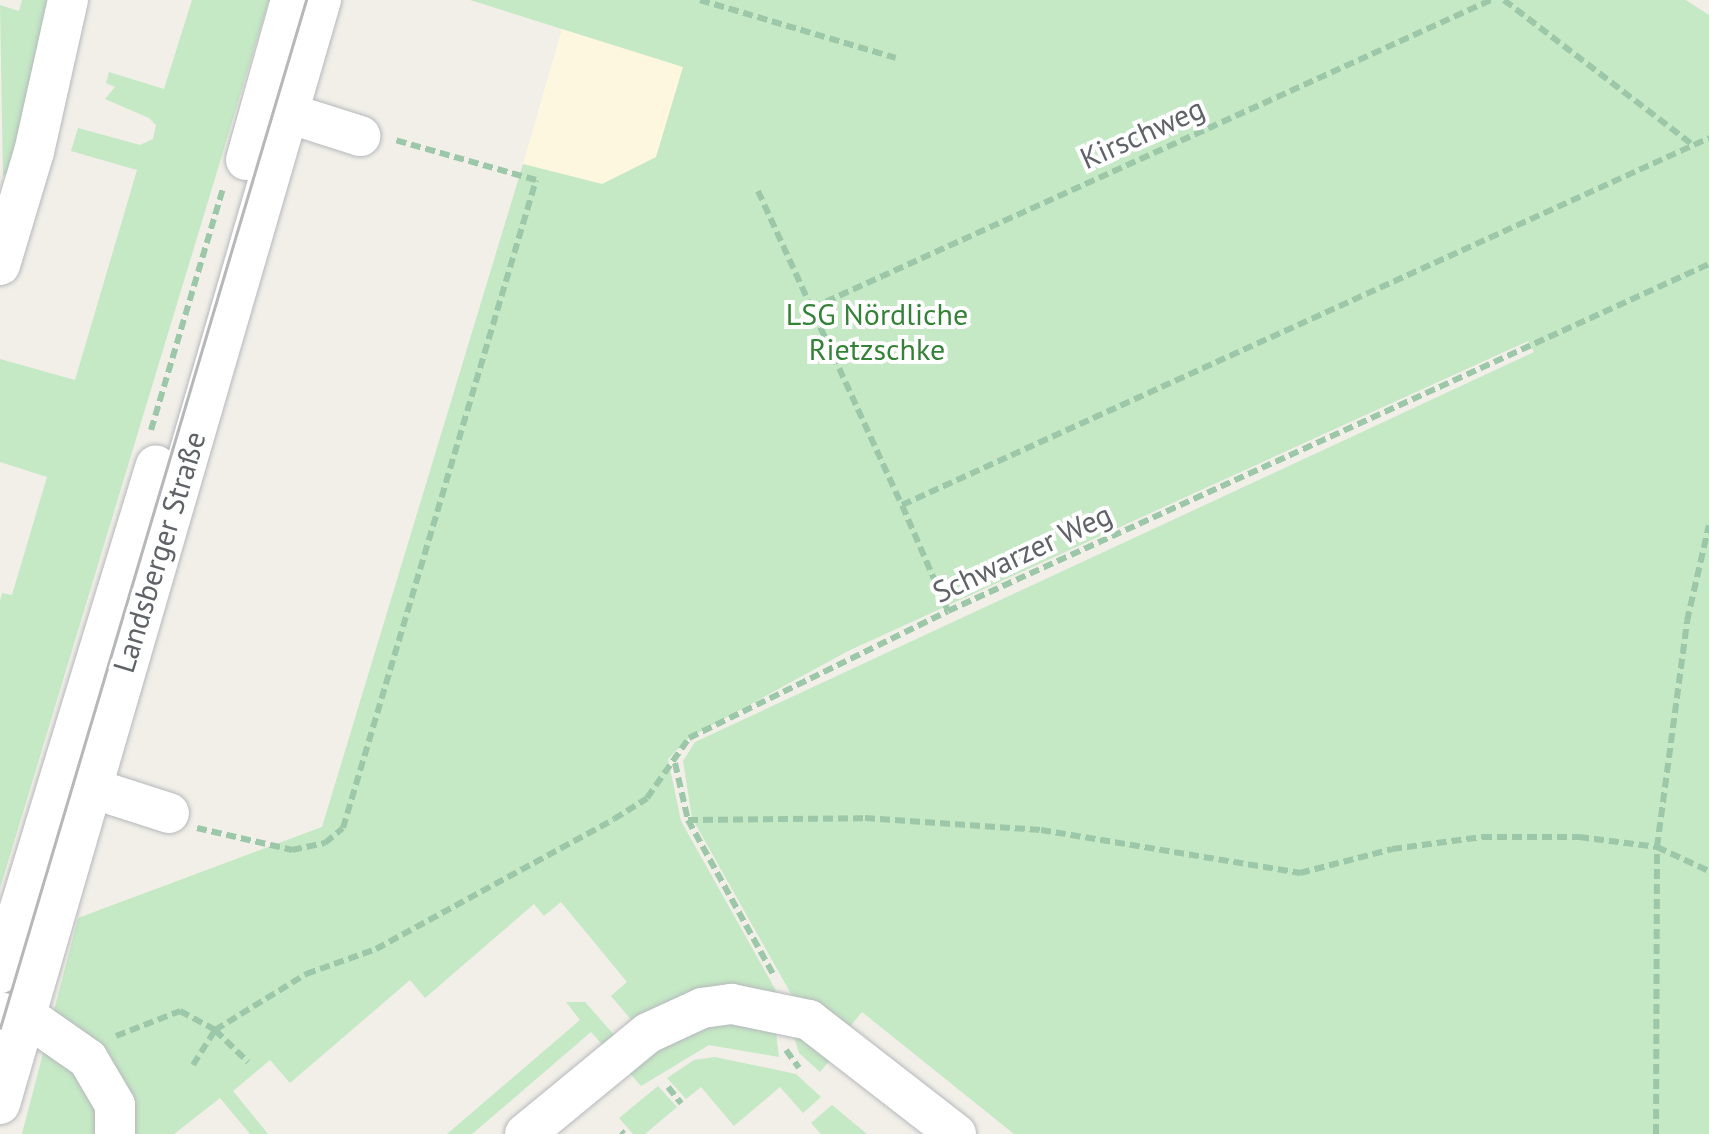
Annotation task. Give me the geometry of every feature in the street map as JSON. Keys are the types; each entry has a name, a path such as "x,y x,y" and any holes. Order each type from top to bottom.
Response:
{"street":[{"path":"3,241 68,0"},
{"name":"Landsberger Straße","path":"0,973 291,0"},
{"name":"Landsberger Straße","path":"0,1104 12,1016 88,786 321,0"},
{"path":"288,113 373,137"},
{"path":"88,786 177,819"},
{"path":"524,1134 671,1018 732,1004 787,1012 837,1037 956,1134"},
{"path":"12,1016 97,1070 115,1105 115,1134"}],"path":[{"path":"700,0 896,58"},
{"name":"Kirschweg","path":"812,308 1491,0"},
{"path":"1504,0 1693,145"},
{"path":"177,819 292,850 325,843 343,828 368,760 536,180 373,137"},
{"path":"902,505 1709,138"},
{"path":"758,191 948,611"},
{"name":"Schwarzer Weg","path":"214,1030 306,974 376,949 614,820 647,798 689,738 948,611 1709,264"},
{"path":"1656,1134 1657,847 1687,621 1709,525"},
{"path":"675,762 688,820 786,998 784,1044 799,1068"},
{"path":"688,820 865,818 1041,830 1300,872 1392,849 1482,837 1579,836 1657,847 1709,871"},
{"path":"104,1041 180,1012 214,1030 248,1062"},
{"path":"193,1065 214,1030"},
{"path":"668,1087 681,1103"}],"shaded area":[{"path":"562,29 684,67 656,158 602,184 523,164"}],"green space":[{"path":"22,0 55,0 10,172 3,176 0,5 19,11"},
{"path":"192,0 269,0 0,888 0,601 2,593 12,595 47,477 0,462 0,359 75,380 137,170 71,151 78,128 140,145 153,139 156,125 149,118 105,99 115,87 106,83 109,72 164,89"},
{"name":"LSG Nördliche Rietzschke","path":"470,0 1686,0 1709,15 1709,1134 1014,1134 862,1012 848,1029 795,1001 692,818 683,761 695,742 1534,352 1528,341 848,651 689,738 668,759 681,821 779,996 634,1023 611,996 627,982 561,902 544,916 534,904 425,998 410,980 290,1083 270,1060 233,1091 268,1134 250,1134 220,1098 174,1134 22,1134 78,918 322,827 523,164 602,184 656,157 683,67"},
{"path":"566,1002 585,1002 615,1036 606,1049 591,1032 472,1134 447,1134 580,1020"},
{"path":"708,1019 775,1025 779,1057 709,1045 641,1086 627,1070"},
{"path":"792,1031 834,1055 820,1072 799,1053"},
{"path":"715,1057 796,1074 821,1097 803,1113 780,1087 734,1126 701,1087 686,1099 667,1078 694,1060"},
{"path":"658,1086 677,1107 645,1134 633,1134 619,1118"},
{"path":"832,1105 867,1134 821,1134 811,1123"}],"tram line":[{"path":"0,1028 306,0"}]}
